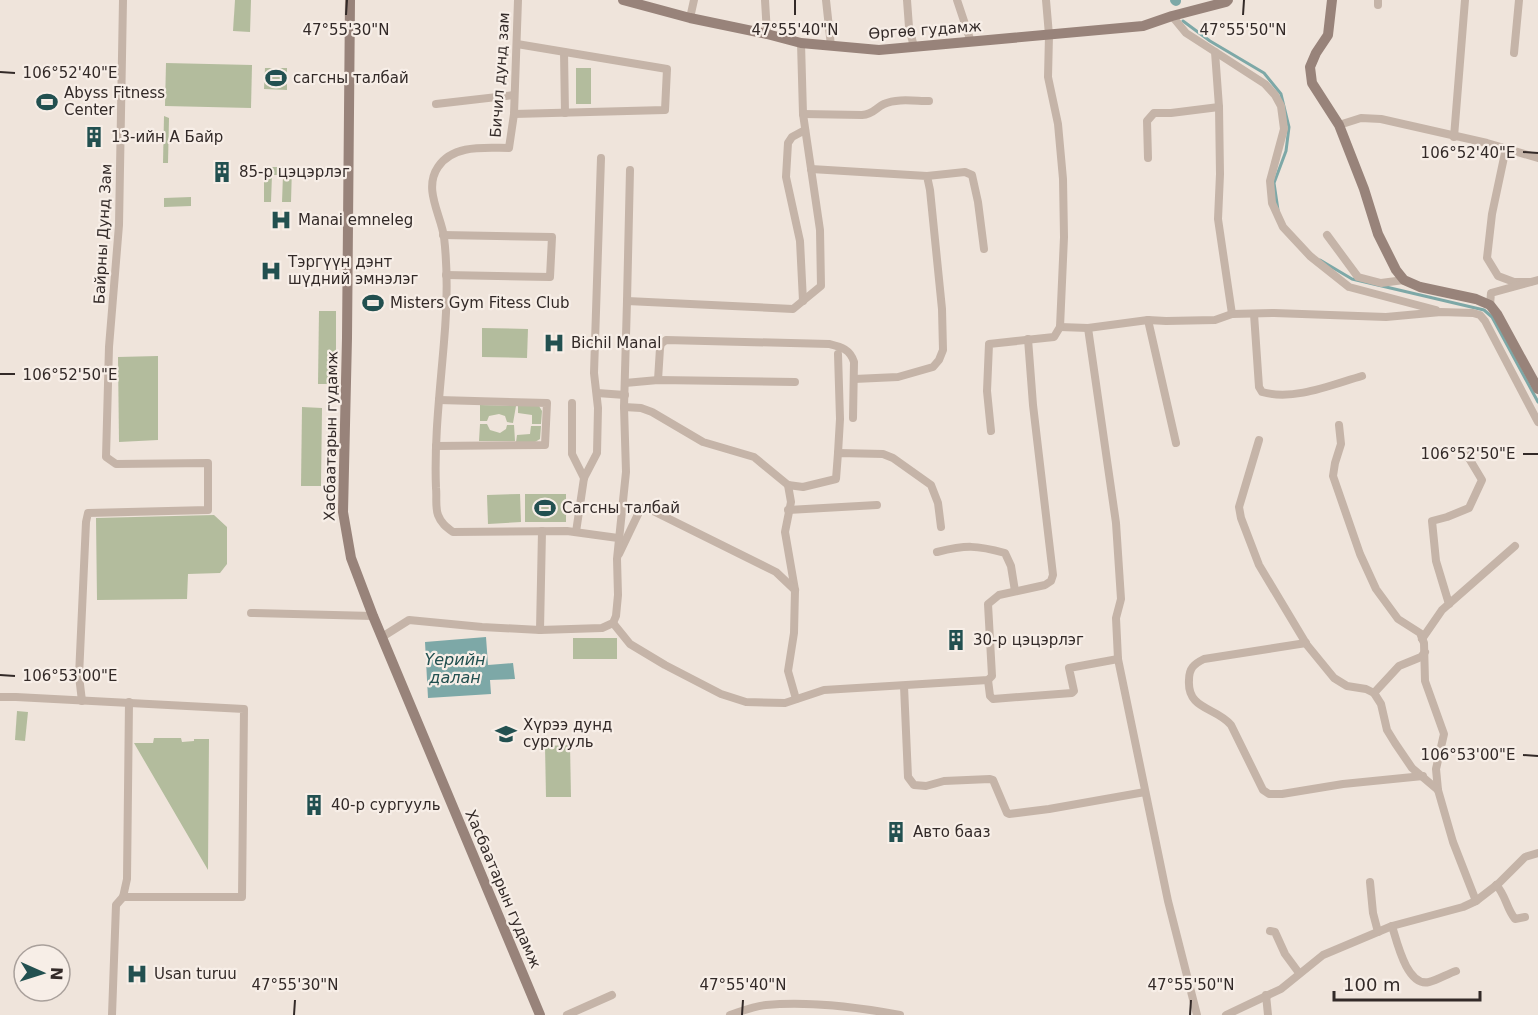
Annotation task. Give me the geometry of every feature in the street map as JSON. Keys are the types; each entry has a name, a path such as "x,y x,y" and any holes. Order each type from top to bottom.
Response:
{"street":[{"name":"Байрны Дунд Зам","path":"82,701 78,676 88,513 208,510 208,463 116,464 106,457 109,347 119,225 123,0"},
{"name":"Хасбаатарын гудамж","path":"350,0 343,512 351,558 373,616 540,1015"},
{"name":"Бичил дунд зам","path":"518,0 514,114 509,148 466,148 446,157 436,168 432,186 443,235 446,275 445,336 436,446 438,514 445,526 453,532 576,532 618,538"},
{"name":"Өргөө гудамж","path":"624,0 690,18 801,43 879,50 1143,26 1228,0"},
{"path":"690,18 694,0"},
{"path":"765,0 768,34"},
{"path":"826,0 831,46"},
{"path":"907,0 909,27 914,47"},
{"path":"957,0 971,42"},
{"path":"991,431 987,391 989,344 1054,338 1060,327 1064,237 1063,179 1058,124 1048,77 1049,35 1046,0"},
{"path":"1332,0 1329,35 1316,53 1310,67 1312,83 1339,125 1364,189 1378,234 1396,270 1404,280 1420,287 1476,299 1490,305 1537,384"},
{"path":"1454,137 1465,0"},
{"path":"1514,53 1520,0"},
{"path":"1172,16 1186,33 1265,84 1281,106 1284,129 1270,181 1272,203 1283,227 1310,256 1349,287 1441,312"},
{"path":"627,301 793,309 821,286 820,230 803,114 801,43"},
{"path":"514,114 665,110 667,69 516,44"},
{"path":"564,52 565,113"},
{"path":"1215,52 1219,107 1218,219 1232,314"},
{"path":"436,104 514,95"},
{"path":"803,114 862,115 870,114 882,105 903,100 929,101"},
{"path":"1148,158 1147,121 1154,113 1219,107"},
{"path":"1339,125 1361,118 1382,119 1506,148 1538,158"},
{"path":"803,301 800,241 786,177 788,144 792,137 805,130"},
{"path":"1506,148 1492,214 1487,258 1498,276 1514,282 1534,281"},
{"path":"576,532 584,478 597,453 597,393 594,374 601,158"},
{"path":"811,169 927,176 965,172 972,175 984,249"},
{"path":"382,637 409,620 540,630 602,628 613,623 618,595 618,538 626,472 624,407 630,170"},
{"path":"854,380 898,377 933,367 943,350 942,309 927,176"},
{"path":"443,235 552,237 550,277 446,275"},
{"path":"1327,235 1358,277 1380,283 1404,280"},
{"path":"1490,305 1491,293 1534,281"},
{"path":"1060,327 1089,328 1148,320 1215,320 1232,314 1386,316 1441,312 1473,313 1480,315 1485,321 1538,422"},
{"path":"1254,314 1258,387 1262,392 1300,395 1362,376"},
{"path":"1148,320 1176,442"},
{"path":"1089,328 1116,523 1121,599 1116,618 1118,659 1168,901 1197,1015"},
{"path":"613,623 630,644 665,665 721,694 746,702 777,704 824,690 988,680 992,676 988,604 999,595 1045,585 1051,581 1053,575 1034,416 1028,339"},
{"path":"658,380 660,348 666,340 829,344 852,354 853,418"},
{"path":"624,407 641,408 652,412 704,442 754,457 788,485 803,487 836,479 839,468 838,354"},
{"path":"625,383 658,380 795,382"},
{"path":"597,393 625,394"},
{"path":"436,446 545,445 547,403 439,400"},
{"path":"572,403 573,454 584,478"},
{"path":"1338,425 1341,444 1333,476 1360,554 1376,589 1390,610 1398,619 1420,633 1422,639 1425,652 1425,681 1443,734 1443,744 1436,769 1438,790 1453,842 1476,900"},
{"path":"1260,440 1239,501 1241,518 1259,565 1306,644 1334,678 1347,686 1366,689 1374,693 1381,704 1387,729 1395,743 1412,768 1438,790"},
{"path":"1449,604 1436,561 1432,521 1469,508 1482,480 1464,450"},
{"path":"838,453 883,454 893,458 931,485 938,502 941,526"},
{"path":"788,485 790,501 785,532 795,590 794,633 788,671 796,699"},
{"path":"789,510 877,505"},
{"path":"617,559 640,510 645,507 776,572 795,590"},
{"path":"540,630 542,531"},
{"path":"937,552 955,547 981,546 1005,553 1011,566 1016,591"},
{"path":"1422,639 1442,610 1515,546"},
{"path":"251,613 373,616"},
{"path":"1306,644 1204,659 1194,664 1190,671 1188,684 1195,702 1204,709 1224,717 1231,725 1263,790 1269,794 1282,794 1343,784 1423,776"},
{"path":"1374,693 1400,666 1421,657 1425,652"},
{"path":"988,680 990,696 993,699 1072,693 1074,691 1069,668 1118,659"},
{"path":"904,686 908,777 914,785 926,786 944,781 990,778 1009,814 1059,808 1145,792"},
{"path":"0,698 129,702 244,709 242,897 123,897"},
{"path":"112,1015 116,905 123,897 127,879 129,702"},
{"path":"1226,1015 1281,989 1323,955 1392,926 1463,907 1496,885 1525,857 1538,853"},
{"path":"1370,882 1373,913 1378,932"},
{"path":"1496,885 1505,896 1510,912 1515,918 1525,917"},
{"path":"1392,926 1408,971 1417,980 1428,983 1456,970"},
{"path":"1270,931 1275,932 1285,954 1299,973"},
{"path":"567,1015 612,995"},
{"path":"1266,995 1268,1015"},
{"path":"730,1015 765,1005 795,1004 866,1009 900,1015"}],"green space":[{"path":"235,0 251,0 250,32 233,31"},
{"path":"166,63 252,65 251,108 165,106"},
{"name":"сагсны талбай","path":"265,68 287,68 287,90 264,89"},
{"path":"576,68 591,68 591,104 576,104"},
{"path":"164,116 169,118 168,163 163,163"},
{"path":"264,167 292,167 291,202 282,202 283,175 272,175 271,202 264,202"},
{"path":"191,197 191,206 164,207 164,198"},
{"path":"319,311 336,311 336,384 318,384"},
{"path":"482,328 528,329 527,358 482,357"},
{"path":"158,356 158,440 119,442 118,357"},
{"path":"480,405 516,406 513,423 507,422 505,416 499,414 489,416 487,421 480,421"},
{"path":"518,406 539,406 542,411 541,424 532,424 532,415 518,413"},
{"path":"302,407 322,408 321,486 301,486"},
{"path":"480,424 487,424 490,430 500,433 506,429 507,425 514,425 515,441 479,441"},
{"path":"531,426 541,426 540,439 535,442 516,442 517,435 530,434"},
{"path":"520,494 521,522 488,524 487,495"},
{"name":"Сагсны талбай","path":"525,494 566,494 566,522 525,522"},
{"path":"214,515 227,527 227,564 220,573 188,574 187,599 97,600 96,518"},
{"path":"573,638 617,638 617,659 573,659"},
{"path":"17,711 28,712 25,741 15,740"},
{"path":"154,738 181,738 182,742 209,739 208,870 134,743 153,743"},
{"path":"570,745 571,797 546,797 545,746"}],"water":[{"name":"Үерийн далан","path":"486,637 488,665 513,663 515,679 490,680 491,694 428,698 425,642"}],"waterway":[{"path":"1183,21 1210,41 1264,73 1281,94 1289,127 1286,151 1274,183 1278,210"},
{"path":"1320,260 1352,279 1484,310 1492,317 1538,402"}],"place":[{"name":"сагсны талбай","path":"276,78"},
{"name":"Abyss Fitness Center","path":"47,102"},
{"name":"13-ийн А Байр","path":"94,137"},
{"name":"85-р цэцэрлэг","path":"222,172"},
{"name":"Manai emneleg","path":"281,220"},
{"name":"Тэргүүн дэнт шүдний эмнэлэг","path":"271,271"},
{"name":"Misters Gym Fitess Club","path":"373,303"},
{"name":"Bichil Manal","path":"554,343"},
{"name":"Сагсны талбай","path":"545,508"},
{"name":"30-р цэцэрлэг","path":"956,640"},
{"name":"Хүрээ дунд сургууль","path":"506,734"},
{"name":"40-р сургууль","path":"314,805"},
{"name":"Авто бааз","path":"896,832"},
{"name":"Usan turuu","path":"137,974"}]}
